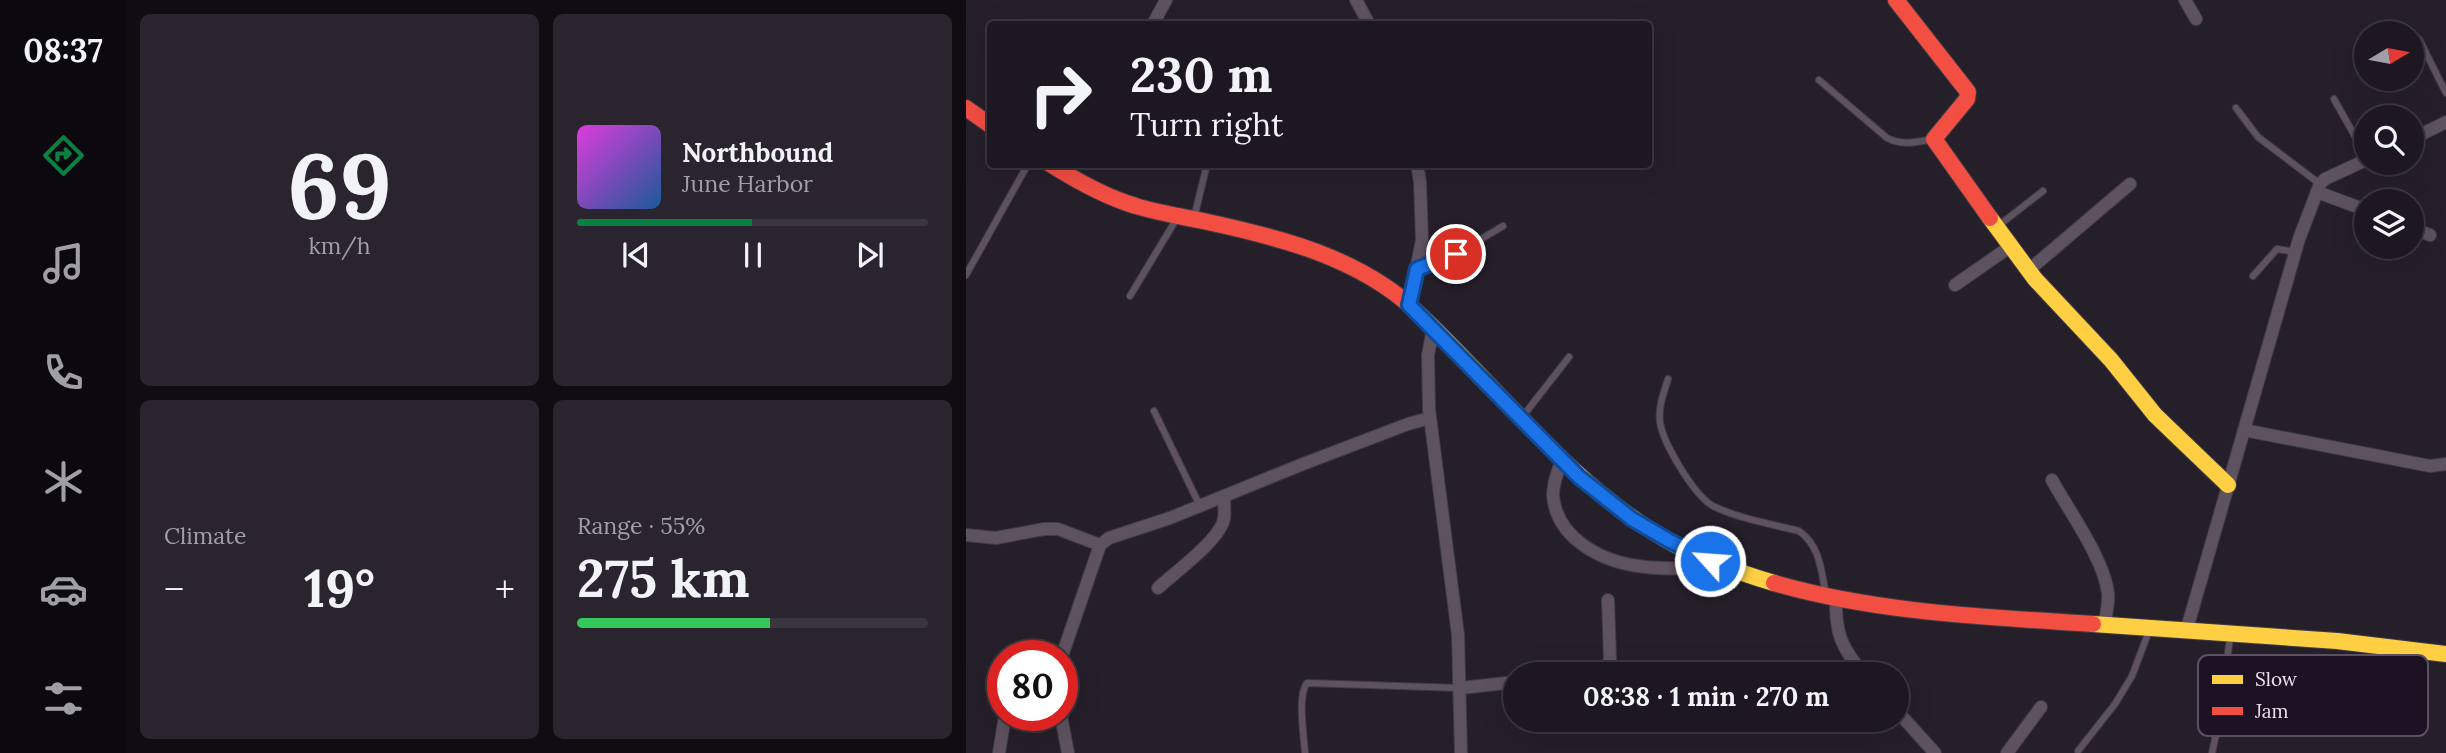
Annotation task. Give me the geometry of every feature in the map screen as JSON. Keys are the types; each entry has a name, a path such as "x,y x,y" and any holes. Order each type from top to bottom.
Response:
{"main road":[{"path":"1896,0 1968,92 1967,99 1936,134 1934,139 1940,150 2029,270 2111,359 2155,415 2228,485"},
{"path":"966,108 987,123"},
{"path":"1058,168 1124,203 1230,227 1324,255 1376,279 1409,305 1579,477 1632,519 1668,540 1742,575 1831,597 1919,610 2104,626 2186,632 2231,632 2379,644 2446,654"}],"street":[{"path":"1155,21 1166,0"},
{"path":"1356,0 1367,21"},
{"path":"2185,0 2196,19"},
{"path":"2424,133 2446,122"},
{"path":"2186,632 2296,252 2319,188 2325,179 2354,164"},
{"path":"1409,305 1422,240 1418,168"},
{"path":"2029,270 2130,184"},
{"path":"2319,188 2354,204"},
{"path":"2424,233 2430,235"},
{"path":"1955,285 2011,246"},
{"path":"1433,329 1428,355 1430,418 1458,635 1461,753"},
{"path":"1067,640 1100,545 1110,538 1200,506 1408,424 1430,418"},
{"path":"2244,430 2430,466 2446,464"},
{"path":"1562,459 1554,481 1555,505 1567,531 1585,547 1605,559 1638,566 1724,567"},
{"path":"2052,480 2105,579 2108,597 2104,626"},
{"path":"1158,588 1221,527 1224,496"},
{"path":"966,536 996,538 1058,529 1100,545"},
{"path":"1831,597 1840,640 1856,662"},
{"path":"1608,600 1609,662"},
{"path":"1460,688 1503,683"},
{"path":"2007,753 2041,707"},
{"path":"1909,724 1935,753"},
{"path":"999,753 1003,731"},
{"path":"1064,731 1068,753"}],"lane":[{"path":"2424,49 2446,93"},
{"path":"1819,80 1887,138 1909,144 1934,139"},
{"path":"2334,99 2354,136"},
{"path":"2236,108 2258,137 2319,188"},
{"path":"966,275 1026,168"},
{"path":"1130,296 1186,218 1205,168"},
{"path":"1997,227 2043,191"},
{"path":"1417,269 1456,254 1503,226"},
{"path":"2253,276 2277,249 2296,252"},
{"path":"1521,418 1569,357"},
{"path":"1668,379 1660,407 1660,423 1696,492 1712,506 1742,517 1799,531 1807,537 1817,552 1831,597"},
{"path":"1154,411 1200,506"},
{"path":"2078,751 2115,704 2132,676 2149,629"},
{"path":"2228,655 2231,632"},
{"path":"1305,753 1302,699 1303,688 1307,683 1460,688"}],"traffic: slow":[{"path":"1990,218 2035,279 2111,360 2155,415 2228,485"},
{"path":"1416,311 1565,462 1629,516 1691,553 1774,583"},
{"path":"2093,624 2337,641 2446,654"}],"traffic: jam":[{"path":"1896,0 1968,92 1967,99 1934,139 1990,218"},
{"path":"966,108 987,123"},
{"path":"1057,168 1091,188 1125,202 1153,211 1260,234 1316,252 1369,276 1416,311"},
{"path":"1774,583 1892,607 1973,616 2093,624"}],"route":[{"path":"1456,254 1417,269 1409,305 1579,477 1632,519 1710,561"}]}
